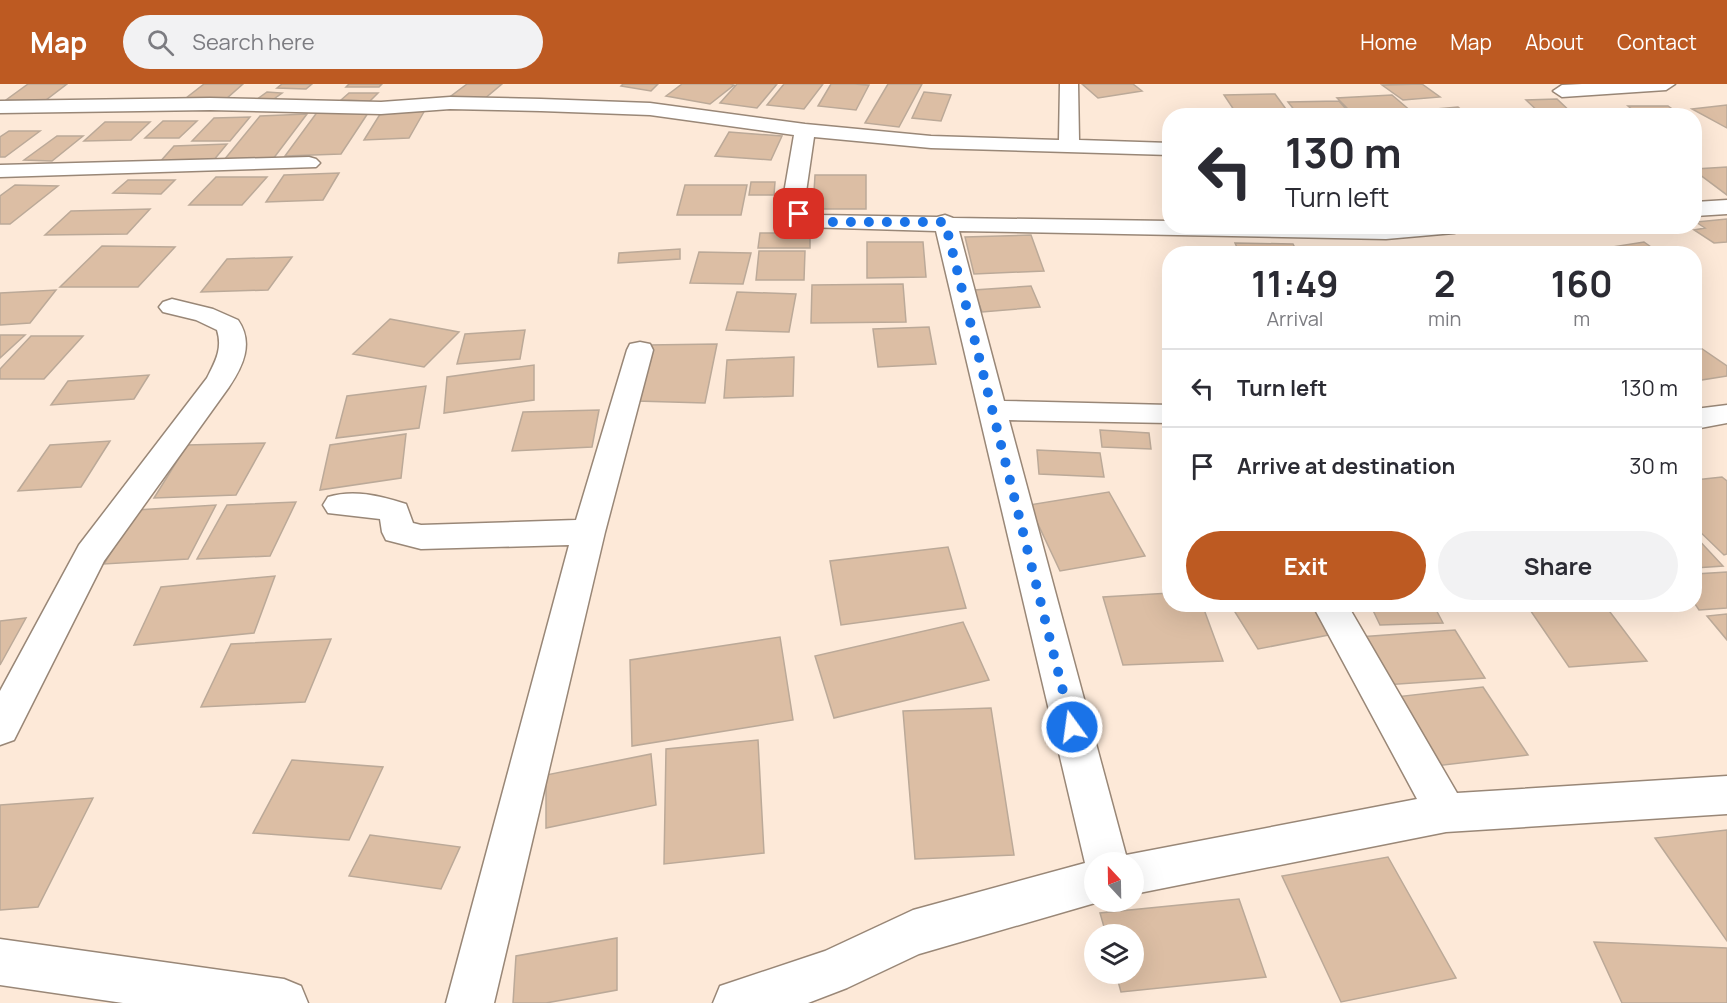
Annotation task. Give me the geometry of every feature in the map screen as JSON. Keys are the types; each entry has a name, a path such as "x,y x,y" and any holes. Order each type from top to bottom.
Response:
{"street":[{"path":"434,104 457,84"},
{"path":"1069,84 1069,146"},
{"path":"1562,92 1666,84"},
{"path":"650,109 665,92"},
{"path":"0,107 210,104 381,108 434,104 650,109 805,130 931,142 1162,149"},
{"path":"805,130 794,199 799,214 813,222 1162,226"},
{"path":"0,171 309,163"},
{"path":"1702,209 1727,207"},
{"path":"945,222 1103,852"},
{"path":"0,728 91,554 219,381 231,358 236,341 230,326 204,314 172,307"},
{"path":"470,1003 589,532 640,350"},
{"path":"992,410 1162,414"},
{"path":"1702,418 1727,414"},
{"path":"339,506 376,506 395,512 398,532 421,537 589,532"},
{"path":"1333,612 1446,813"},
{"path":"1144,871 1446,813 1727,795"},
{"path":"737,1003 831,972 913,933 1084,885"},
{"path":"0,962 130,993 284,1003"}],"building":[{"path":"28,84 67,84 46,100 6,100"},
{"path":"204,84 243,84 226,99 186,98"},
{"path":"282,84 312,84 306,89 277,88"},
{"path":"349,84 382,84 379,87 346,87"},
{"path":"467,84 502,84 483,100 451,96"},
{"path":"623,84 658,84 651,91 621,86"},
{"path":"682,84 734,85 710,104 666,96"},
{"path":"737,84 777,84 757,108 720,103"},
{"path":"784,84 823,84 804,109 767,105"},
{"path":"831,84 869,85 856,110 818,106"},
{"path":"888,84 922,84 899,127 865,123"},
{"path":"1082,84 1133,84 1142,91 1098,98"},
{"path":"1422,84 1440,97 1403,100 1382,85"},
{"path":"267,92 282,93 271,101 256,100"},
{"path":"924,92 951,95 941,121 912,118"},
{"path":"349,93 378,93 370,101 341,100"},
{"path":"1275,94 1285,108 1233,108 1224,95"},
{"path":"1392,95 1407,108 1347,108 1337,98"},
{"path":"1557,99 1567,108 1534,108 1526,100"},
{"path":"1339,101 1345,108 1293,108 1288,102"},
{"path":"1727,105 1727,128 1702,114 1701,108"},
{"path":"1628,106 1668,106 1671,108 1630,108"},
{"path":"370,110 341,154 285,156 318,111"},
{"path":"425,110 409,138 364,140 382,111"},
{"path":"307,114 273,159 224,160 260,116"},
{"path":"250,117 230,141 192,141 214,118"},
{"path":"163,121 197,121 179,138 145,138"},
{"path":"105,122 150,122 131,140 84,141"},
{"path":"9,131 40,131 5,157 0,157 0,137"},
{"path":"729,132 782,136 771,160 715,156"},
{"path":"57,136 83,136 52,161 24,160"},
{"path":"227,144 213,161 159,163 174,146"},
{"path":"1727,167 1727,195 1702,176 1702,169"},
{"path":"339,173 323,200 266,202 284,175"},
{"path":"815,175 866,175 866,209 813,209"},
{"path":"216,177 267,177 242,205 189,205"},
{"path":"128,180 175,180 161,194 113,193"},
{"path":"751,182 775,182 774,195 749,195"},
{"path":"15,185 58,186 10,224 0,224 0,196"},
{"path":"685,185 747,185 741,215 677,215"},
{"path":"150,209 127,234 45,235 71,211"},
{"path":"1727,219 1727,242 1714,243 1700,234 1702,229 1705,228 1702,226 1702,221"},
{"path":"760,233 810,233 810,248 758,248"},
{"path":"1031,235 1044,271 974,274 965,237"},
{"path":"867,242 923,242 926,277 867,278"},
{"path":"1644,242 1650,246 1619,246"},
{"path":"1235,243 1293,244 1294,246 1236,246"},
{"path":"102,246 175,247 138,287 60,287"},
{"path":"680,249 680,259 618,263 619,253"},
{"path":"759,251 805,251 804,280 756,280"},
{"path":"699,252 751,253 743,284 690,283"},
{"path":"292,257 268,290 201,292 227,259"},
{"path":"903,284 906,322 811,323 812,285"},
{"path":"1031,286 1040,307 982,312 974,290"},
{"path":"56,290 30,323 0,325 0,293"},
{"path":"737,292 796,294 789,332 726,330"},
{"path":"390,319 459,332 424,367 353,354"},
{"path":"929,327 936,364 878,367 873,329"},
{"path":"525,330 520,359 457,364 465,334"},
{"path":"0,335 25,335 0,358"},
{"path":"31,336 83,336 44,379 0,379 0,369"},
{"path":"717,344 705,403 636,401 647,345"},
{"path":"1702,349 1727,366 1727,376 1702,380"},
{"path":"794,357 793,396 724,398 727,360"},
{"path":"534,365 534,400 444,413 447,377"},
{"path":"149,375 134,399 51,405 68,381"},
{"path":"426,386 419,428 336,438 347,396"},
{"path":"599,410 592,447 512,451 523,412"},
{"path":"1100,430 1149,433 1151,449 1102,447"},
{"path":"406,434 401,478 320,490 330,445"},
{"path":"110,441 81,487 18,491 50,445"},
{"path":"265,443 236,495 154,498 187,445"},
{"path":"1037,450 1100,453 1104,477 1039,474"},
{"path":"1722,477 1727,481 1727,554 1724,555 1702,534 1702,479"},
{"path":"1109,492 1145,556 1060,571 1029,505"},
{"path":"296,502 270,556 197,559 227,505"},
{"path":"216,505 188,559 104,564 136,510"},
{"path":"1702,544 1723,566 1702,568"},
{"path":"948,547 966,608 841,625 830,561"},
{"path":"1727,572 1727,608 1702,610 1702,574"},
{"path":"275,576 254,633 134,645 161,587"},
{"path":"1162,593 1162,612 1205,612 1223,661 1123,665 1103,597"},
{"path":"1235,612 1325,612 1339,633 1258,649"},
{"path":"1374,612 1437,612 1443,623 1380,625"},
{"path":"1531,612 1610,612 1647,661 1569,667"},
{"path":"1727,614 1727,640 1707,616"},
{"path":"26,618 0,665 0,621"},
{"path":"963,622 989,680 834,718 815,656"},
{"path":"1455,630 1485,678 1384,685 1359,637"},
{"path":"780,637 793,720 632,746 630,660"},
{"path":"331,639 305,702 201,707 231,644"},
{"path":"1483,687 1528,755 1435,766 1395,697"},
{"path":"991,708 1014,855 915,859 903,711"},
{"path":"758,740 764,853 664,864 666,749"},
{"path":"651,754 656,805 546,828 546,775"},
{"path":"292,760 383,767 349,840 253,833"},
{"path":"93,798 38,907 0,910 0,805"},
{"path":"1727,830 1727,941 1655,838"},
{"path":"370,835 460,847 441,889 349,876"},
{"path":"1388,857 1456,978 1341,1002 1282,876"},
{"path":"1239,899 1266,977 1121,992 1119,984 1144,984 1144,924 1103,924 1100,913 1144,912 1144,909"},
{"path":"617,938 617,990 546,1003 513,1003 516,956"},
{"path":"1594,942 1727,948 1727,1003 1622,1003"}],"route":[{"path":"799,214 813,222 945,222 1072,727"}]}
